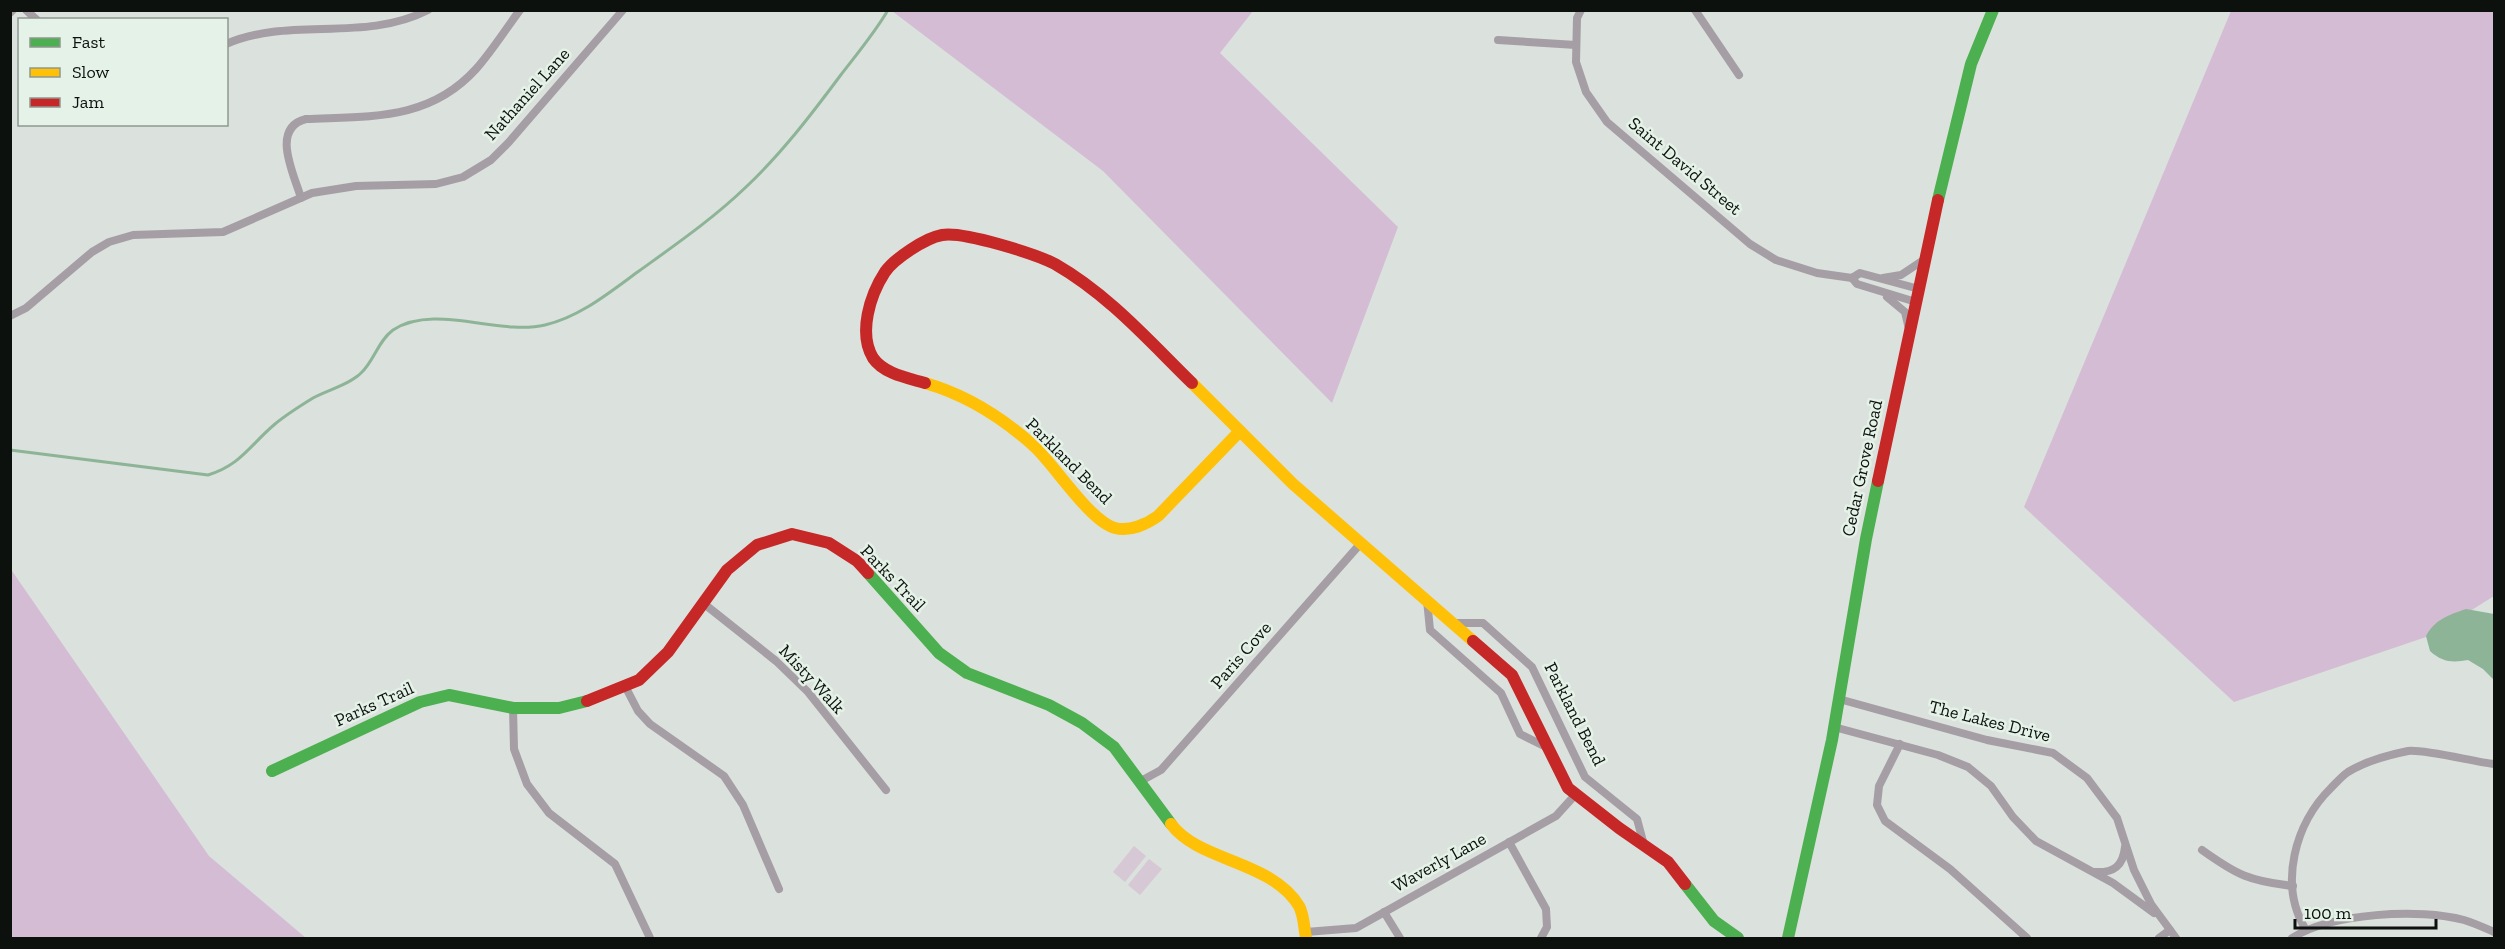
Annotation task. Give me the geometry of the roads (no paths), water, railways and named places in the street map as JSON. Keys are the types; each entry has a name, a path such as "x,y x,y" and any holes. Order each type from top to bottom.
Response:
{"street":[{"path":"228,43 251,34 382,27 410,19 428,10"},
{"path":"301,198 286,141 291,126 297,121 306,119 405,112 436,100 475,69 520,10"},
{"name":"Nathaniel Lane","path":"10,316 26,308 92,252 109,242 133,235 223,232 312,193 356,186 436,184 463,177 491,160 510,142 623,10"},
{"name":"Saint David Street","path":"1581,10 1577,18 1576,62 1586,92 1607,122 1750,244 1776,260 1817,273 1852,278 1860,273 1919,289"},
{"path":"1695,10 1738,75"},
{"name":"Cedar Grove Road","path":"1788,939 1834,727 1866,539 1945,165 1971,64 1993,10"},
{"path":"1498,40 1576,45"},
{"name":"Parkland Bend","path":"1240,431 1158,516 1147,524 1131,528 1115,528 1098,518 1036,448 978,404 942,388 891,373 874,359 865,338 871,303 886,271 911,249 942,235 984,240 1053,264 1102,296 1240,431 1293,484 1512,675 1568,788 1668,862 1714,921 1738,939"},
{"path":"1881,279 1901,275 1925,259"},
{"name":"Saint David Street","path":"1852,278 1857,284 1916,302"},
{"path":"1877,291 1901,307 1905,312 1910,331"},
{"name":"Parks Trail","path":"272,771 420,702 449,695 513,708 560,708 598,698 639,680 668,652 727,570 757,545 792,534 829,543 857,561 939,653 967,673 1049,705 1082,723 1114,747 1179,835 1197,846 1227,857 1264,876 1288,892 1300,908 1306,935"},
{"name":"Paris Cove","path":"1139,782 1161,770 1361,543"},
{"path":"1427,600 1430,630 1501,693 1520,734 1551,750"},
{"name":"Misty Walk","path":"703,603 776,662 807,692 886,790"},
{"name":"Parkland Bend","path":"1455,623 1483,623 1532,667 1585,777 1637,819 1644,846"},
{"path":"625,686 638,711 650,724 724,776 743,806 779,889"},
{"name":"The Lakes Drive","path":"1839,699 1987,740 2053,753 2087,778 2117,818 2134,870 2151,904 2176,939"},
{"path":"513,708 514,749 527,784 549,813 615,864 650,939"},
{"name":"The Lakes Drive","path":"1834,727 1938,755 1968,767 1991,786 2013,817 2036,841 2112,883 2162,919"},
{"path":"1900,744 1879,786 1877,805 1885,821 1950,869 2027,939"},
{"path":"2306,930 2298,918 2293,897 2292,864 2302,826 2319,800 2347,772 2383,757 2412,751 2494,764"},
{"name":"Waverly Lane","path":"1306,935 1356,928 1556,816 1576,794"},
{"path":"1509,842 1546,909 1548,927 1541,939"},
{"path":"2091,872 2108,873 2118,867 2124,856 2125,844"},
{"path":"2202,850 2229,869 2257,882 2292,886"},
{"path":"1384,912 1400,939"},
{"path":"2292,939 2306,930 2356,918 2405,913 2463,920 2494,932"},
{"path":"2158,939 2170,930"}],"waterway":[{"path":"10,450 208,475 237,460 275,424 294,410 356,377 369,363 388,335 410,322 447,319 507,327 527,327 558,321 582,310 680,241 721,210 746,187 807,120 888,10"}]}
